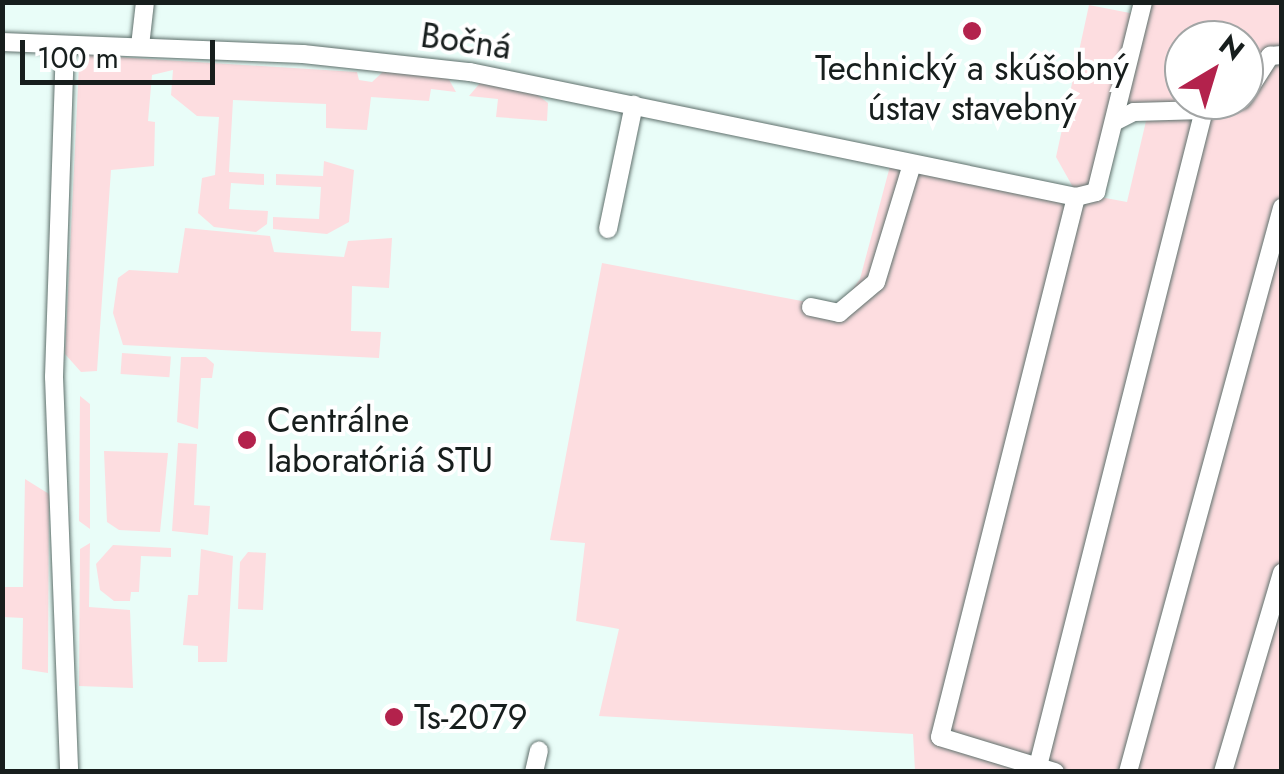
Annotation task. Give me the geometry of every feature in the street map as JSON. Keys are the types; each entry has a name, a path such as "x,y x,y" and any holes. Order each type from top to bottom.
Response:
{"street":[{"path":"140,46 145,2"},
{"path":"1114,122 1144,2"},
{"name":"Bočná","path":"2,42 362,59 470,72 1076,198 1096,192 1114,122"},
{"path":"65,45 54,377 69,772"},
{"path":"608,229 634,104"},
{"path":"1114,122 1150,110 1164,110"},
{"path":"1076,198 940,737 1050,770 1202,120"},
{"path":"810,307 839,313 876,282 912,164"},
{"path":"1128,772 1282,208"},
{"path":"1223,772 1282,573"},
{"path":"534,772 539,751"}],"shaded area":[{"path":"1150,3 1281,3 1281,771 915,771 913,734 599,716 619,629 576,621 585,543 550,540 602,263 839,308 860,279 894,151 1074,189 1056,157 1089,5 1135,14 1100,197 1127,202 1150,104 1122,109"},
{"path":"86,55 357,72 359,80 372,82 386,69 447,76 456,92 431,89 429,101 371,97 367,130 326,128 326,104 233,100 229,172 264,174 264,185 231,183 229,209 268,211 267,224 256,232 214,227 198,213 202,178 215,175 219,117 197,116 171,95 173,70 152,75 148,121 155,122 154,166 111,170 97,371 81,372 65,354 79,64"},
{"path":"480,83 527,87 548,103 547,121 496,117 498,99 469,96"},
{"path":"324,161 354,170 349,222 327,234 273,229 273,217 319,219 321,187 276,185 276,174 323,176"},
{"path":"185,228 270,236 274,252 344,257 348,241 392,238 389,288 352,286 351,331 381,332 379,358 123,345 113,313 118,278 129,270 178,273"},
{"path":"122,353 171,356 169,377 121,374"},
{"path":"181,357 206,357 214,364 212,378 201,378 198,429 177,422"},
{"path":"80,396 90,404 90,529 79,521"},
{"path":"178,443 197,444 194,505 210,506 208,535 172,531"},
{"path":"104,451 168,453 160,532 119,530 107,522"},
{"path":"25,479 49,494 48,673 22,669 23,618 3,617 3,587 23,587"},
{"path":"90,543 89,607 130,610 133,688 79,686 80,549"},
{"path":"113,545 171,548 171,557 141,556 139,592 131,592 130,601 114,601 100,590 96,564"},
{"path":"201,549 233,556 227,662 198,662 198,646 183,645 188,595 198,595"},
{"path":"248,552 266,553 263,610 238,609 240,562"}],"place":[{"name":"Technický a skúšobný ústav stavebný","path":"972,31"},
{"name":"Centrálne laboratóriá STU","path":"247,440"},
{"name":"Ts-2079","path":"394,717"}]}
